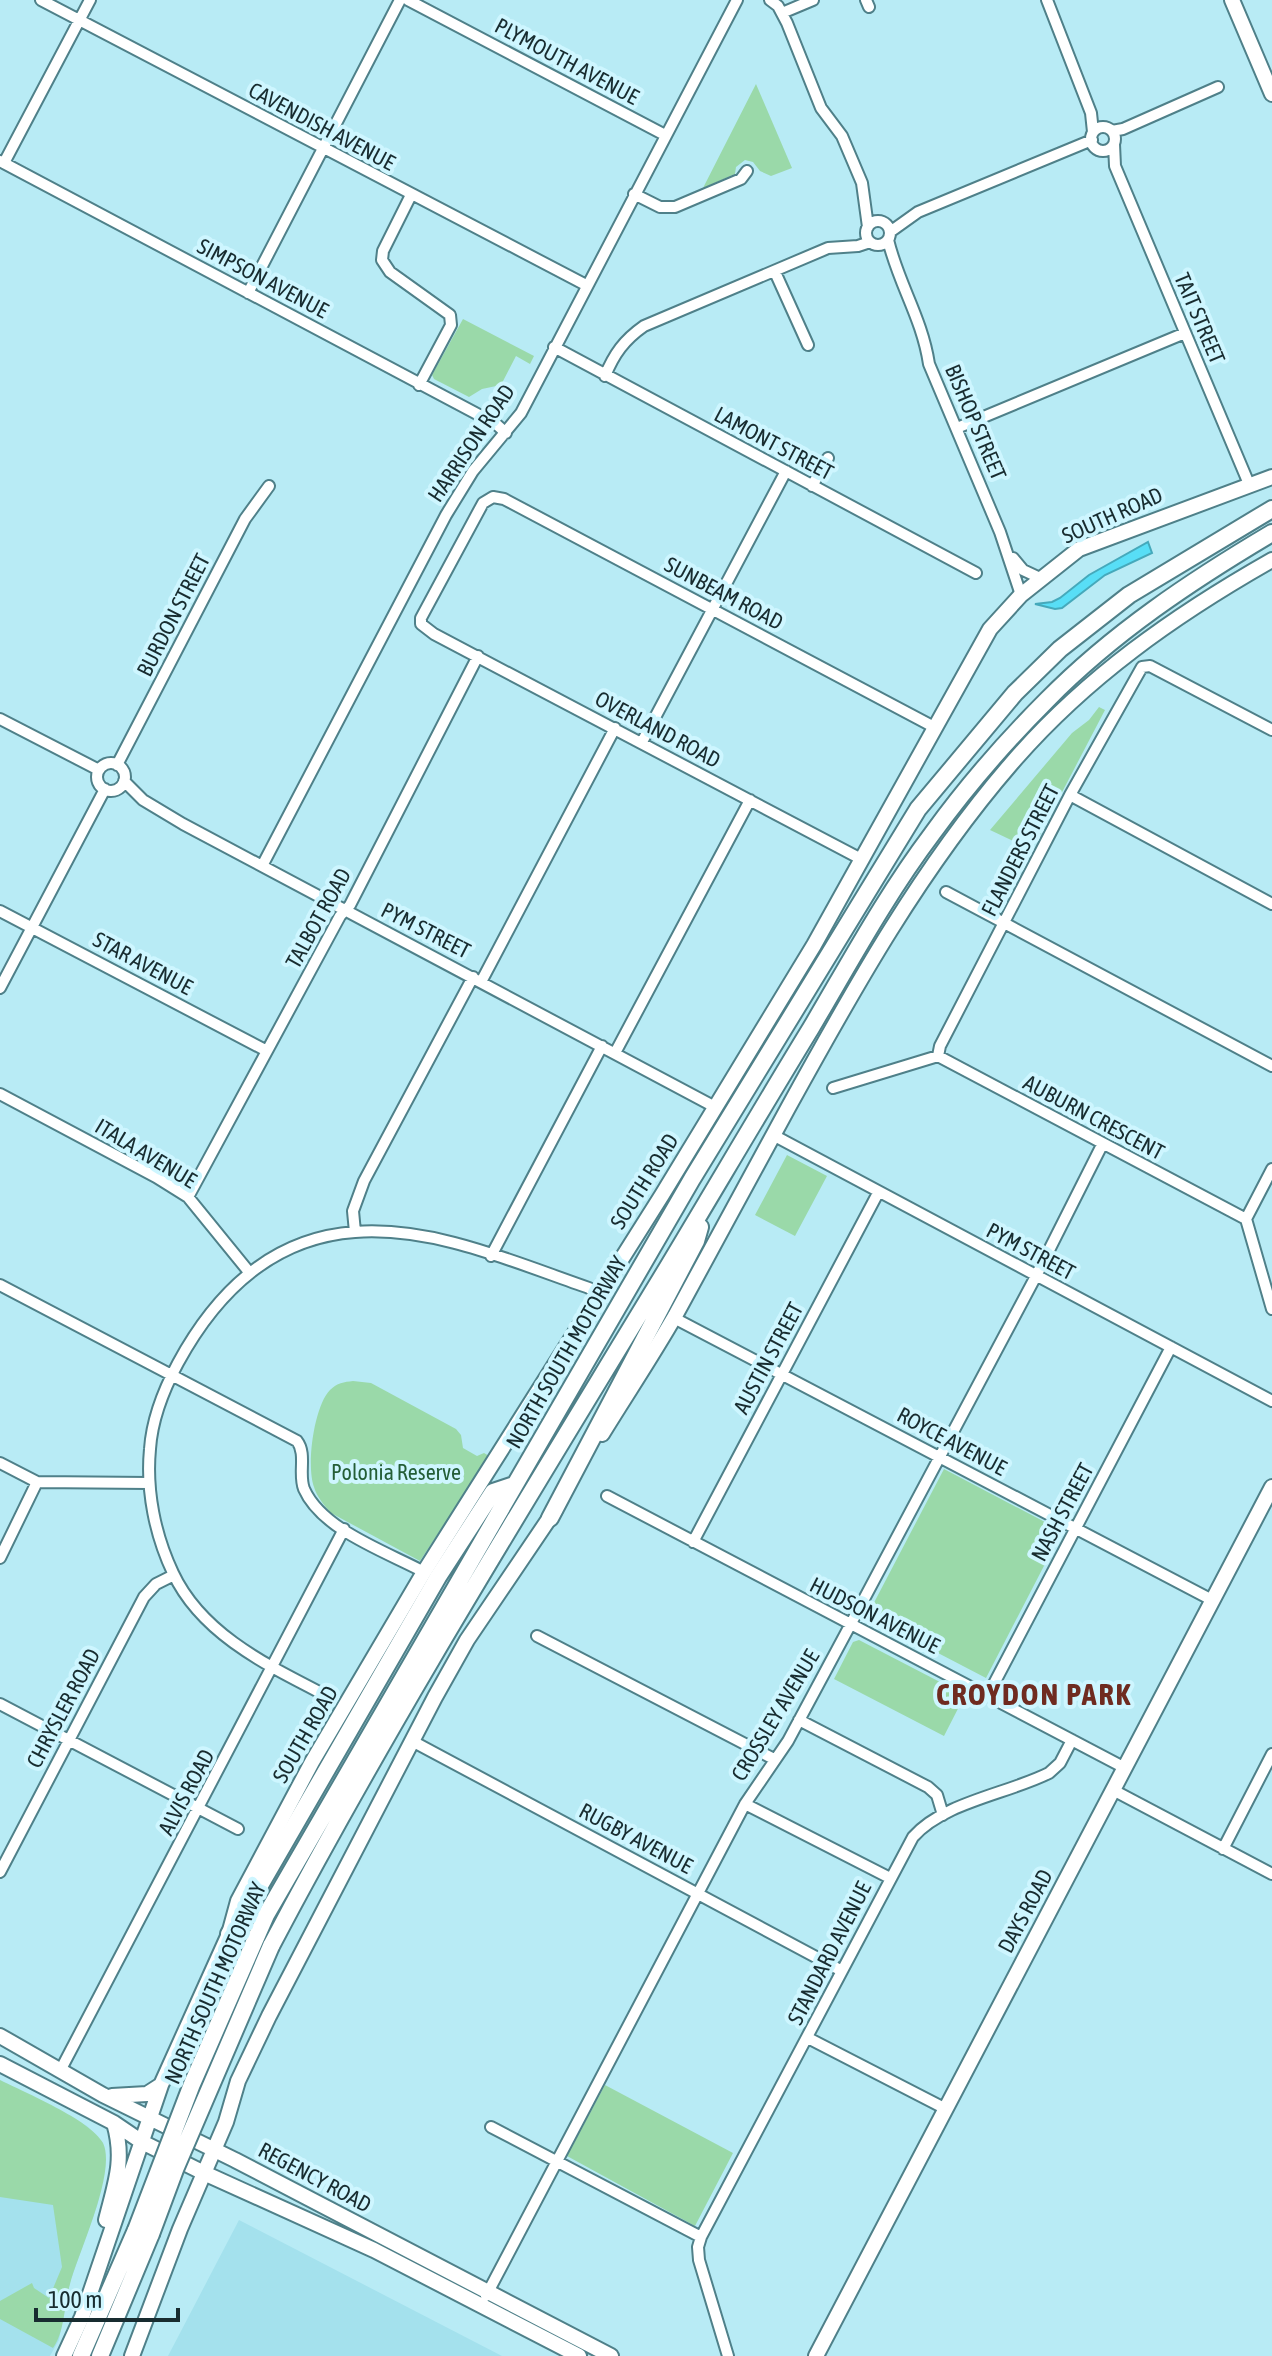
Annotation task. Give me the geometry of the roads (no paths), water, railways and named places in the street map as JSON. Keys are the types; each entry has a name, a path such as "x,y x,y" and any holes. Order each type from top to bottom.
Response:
{"highway":[{"name":"NORTH SOUTH MOTORWAY","path":"100,2356 192,2084 266,1915 692,1179 918,809 1015,693 1060,649 1129,595 1272,509"},
{"name":"NORTH SOUTH MOTORWAY","path":"81,2356 176,2167 271,1946 299,1890 430,1661 887,899 931,834 1046,701 1091,659 1158,605 1272,533"},
{"path":"550,1518 696,1241 709,1199"},
{"path":"229,1934 438,1577 493,1492 514,1485"}],"main road":[{"path":"1232,0 1265,60 1272,94"},
{"name":"SOUTH ROAD","path":"64,2356 82,2317 161,2085 229,1934 238,1901 312,1762 424,1572 814,945 990,629 1021,595 1079,549 1272,477"},
{"path":"235,2160 224,2133 238,2081 412,1741 467,1640 550,1518 674,1318 895,920 965,820 1012,762 1082,692 1182,613 1272,560"},
{"name":"DAYS ROAD","path":"816,2356 1272,1487"},
{"name":"REGENCY ROAD","path":"0,2036 103,2095 235,2160 484,2298 579,2356"},
{"name":"REGENCY ROAD","path":"0,2064 204,2173 611,2356"},
{"path":"103,2095 132,2097 147,2094 161,2085"},
{"path":"132,2356 188,2209 226,2122"},
{"path":"82,2317 120,2160 120,2145 114,2123"},
{"path":"188,2209 199,2190 220,2189 246,2201 264,2199"}],"street":[{"name":"CAVENDISH AVENUE","path":"41,0 586,285"},
{"path":"2,162 90,0"},
{"path":"248,293 400,0"},
{"name":"PLYMOUTH AVENUE","path":"408,0 665,135"},
{"name":"HARRISON ROAD","path":"262,866 446,515 473,471 521,413 737,0"},
{"path":"770,0 782,13 821,108 842,136 878,233"},
{"path":"782,13 813,0"},
{"name":"TAIT STREET","path":"1047,0 1091,113 1105,138 1249,484"},
{"path":"605,376 626,339 644,326 828,248 841,248 878,233 918,212 1105,138 1218,87"},
{"name":"SIMPSON AVENUE","path":"2,162 496,424 506,433"},
{"path":"634,194 660,207 675,207 741,179 747,171"},
{"path":"411,195 383,251 382,260 390,272 450,315 451,325 419,385"},
{"name":"BISHOP STREET","path":"878,233 924,335 929,364 1007,550 1021,595"},
{"path":"775,272 808,345"},
{"path":"957,428 1185,333"},
{"name":"LAMONT STREET","path":"554,347 976,573"},
{"path":"812,486 828,458"},
{"path":"642,742 786,471"},
{"name":"BURDON STREET","path":"117,765 245,519 269,486"},
{"name":"SUNBEAM ROAD","path":"434,634 421,624 421,618 483,503 493,497 504,499 934,727"},
{"name":"BISHOP STREET","path":"1007,550 1023,570 1040,578"},
{"name":"OVERLAND ROAD","path":"434,634 863,860"},
{"name":"TALBOT ROAD","path":"188,1197 350,905 478,656"},
{"name":"FLANDERS STREET","path":"938,1056 940,1046 1070,795 1140,669 1150,666 1272,730"},
{"path":"0,719 99,770"},
{"path":"355,1232 353,1211 364,1181 615,728"},
{"path":"108,763 117,765 123,771 124,781 117,789 105,789 98,780 99,770 108,763"},
{"name":"PYM STREET","path":"124,781 156,808 715,1107"},
{"path":"0,988 105,789"},
{"path":"1070,795 1272,904"},
{"path":"615,1053 750,800"},
{"path":"946,892 1272,1066"},
{"name":"STAR AVENUE","path":"0,911 267,1051"},
{"path":"491,1256 602,1046"},
{"path":"833,1088 938,1056"},
{"name":"AUBURN CRESCENT","path":"938,1056 1246,1219"},
{"name":"ITALA AVENUE","path":"0,1094 188,1197 249,1272"},
{"name":"PYM STREET","path":"773,1135 1272,1401"},
{"name":"CROSSLEY AVENUE","path":"484,2298 745,1804 799,1720 850,1625 1036,1276 1102,1145"},
{"path":"1272,1169 1246,1219 1272,1309"},
{"name":"AUSTIN STREET","path":"693,1542 878,1193"},
{"path":"327,1696 245,1651 210,1622 174,1575 155,1526 149,1483 153,1427 171,1375 196,1330 224,1295 249,1272 277,1255 317,1238 355,1232 424,1234 589,1288 598,1295"},
{"path":"0,1285 297,1441 302,1447 302,1484 325,1518 424,1572"},
{"name":"ROYCE AVENUE","path":"674,1318 1212,1600"},
{"name":"NASH STREET","path":"988,1695 1171,1347"},
{"path":"0,1463 37,1482 149,1483"},
{"path":"0,1558 37,1482"},
{"name":"HUDSON AVENUE","path":"607,1496 1125,1768"},
{"name":"ALVIS ROAD","path":"60,2071 344,1529"},
{"name":"CHRYSLER ROAD","path":"0,1872 144,1597 156,1584 174,1575"},
{"path":"537,1636 774,1759"},
{"path":"0,1704 238,1829"},
{"path":"799,1720 928,1787 937,1795 943,1815"},
{"name":"STANDARD AVENUE","path":"728,2356 699,2260 701,2237 890,1878 913,1837 923,1826 1049,1773 1060,1763 1072,1740"},
{"name":"RUGBY AVENUE","path":"412,1741 842,1971"},
{"path":"1223,1849 1272,1754"},
{"path":"1113,1790 1272,1874"},
{"path":"745,1804 890,1878"},
{"path":"808,2038 946,2109"},
{"path":"491,2127 701,2237"}],"water":[{"path":"1148,542 1152,553 1105,575 1062,608 1035,604 1060,598 1089,575"}],"district":[{"name":"CROYDON PARK","path":"1034,1695"}],"park label":[{"name":"Polonia Reserve","path":"396,1472"}]}
